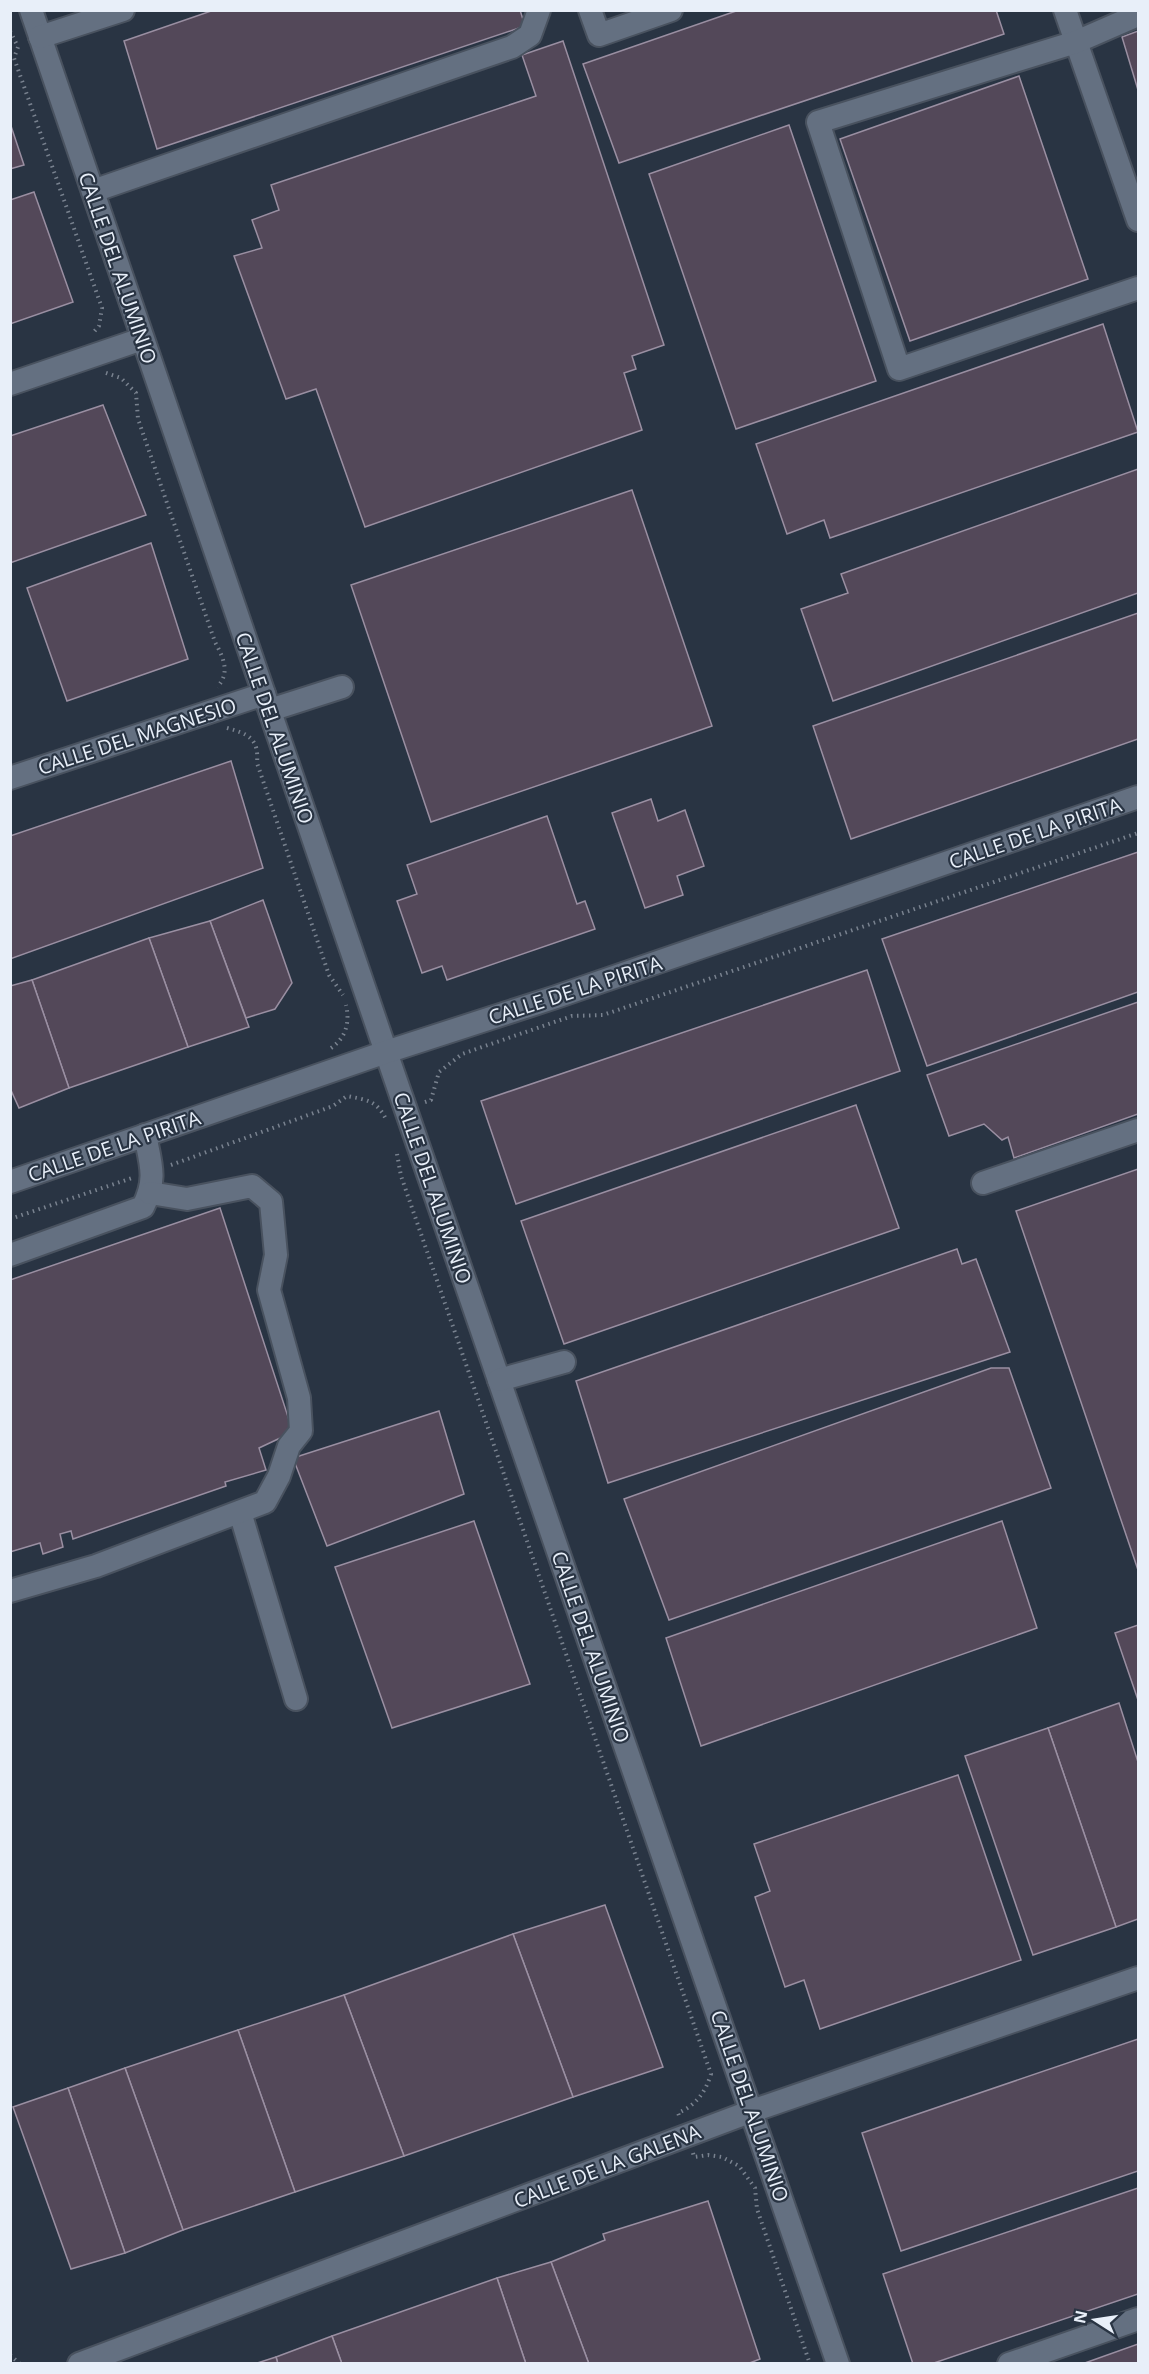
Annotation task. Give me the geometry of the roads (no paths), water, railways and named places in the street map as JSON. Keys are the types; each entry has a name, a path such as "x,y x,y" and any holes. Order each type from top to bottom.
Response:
{"street":[{"name":"CALLE DEL ALUMINIO","path":"31,10 386,1052 838,2364"},
{"path":"40,37 123,10"},
{"path":"93,191 512,47 530,34 539,10"},
{"path":"590,10 599,35 671,10"},
{"path":"1065,10 1138,220"},
{"path":"1138,15 1076,42 818,122 899,369 1138,288"},
{"path":"10,384 142,339"},
{"name":"CALLE DEL MAGNESIO","path":"10,778 267,702 342,687"},
{"name":"CALLE DE LA PIRITA","path":"10,1182 1138,797"},
{"path":"983,1183 1138,1130"},
{"path":"10,1255 143,1207 151,1182 145,1136"},
{"path":"10,1591 96,1566 265,1502 279,1476 289,1446 301,1431 299,1398 269,1290 276,1255 271,1202 252,1186 188,1199 151,1182"},
{"path":"499,1380 564,1362"},
{"path":"240,1512 296,1699"},
{"name":"CALLE DE LA GALENA","path":"79,2364 752,2111 1138,1978"},
{"path":"1009,2364 1138,2319"}]}
